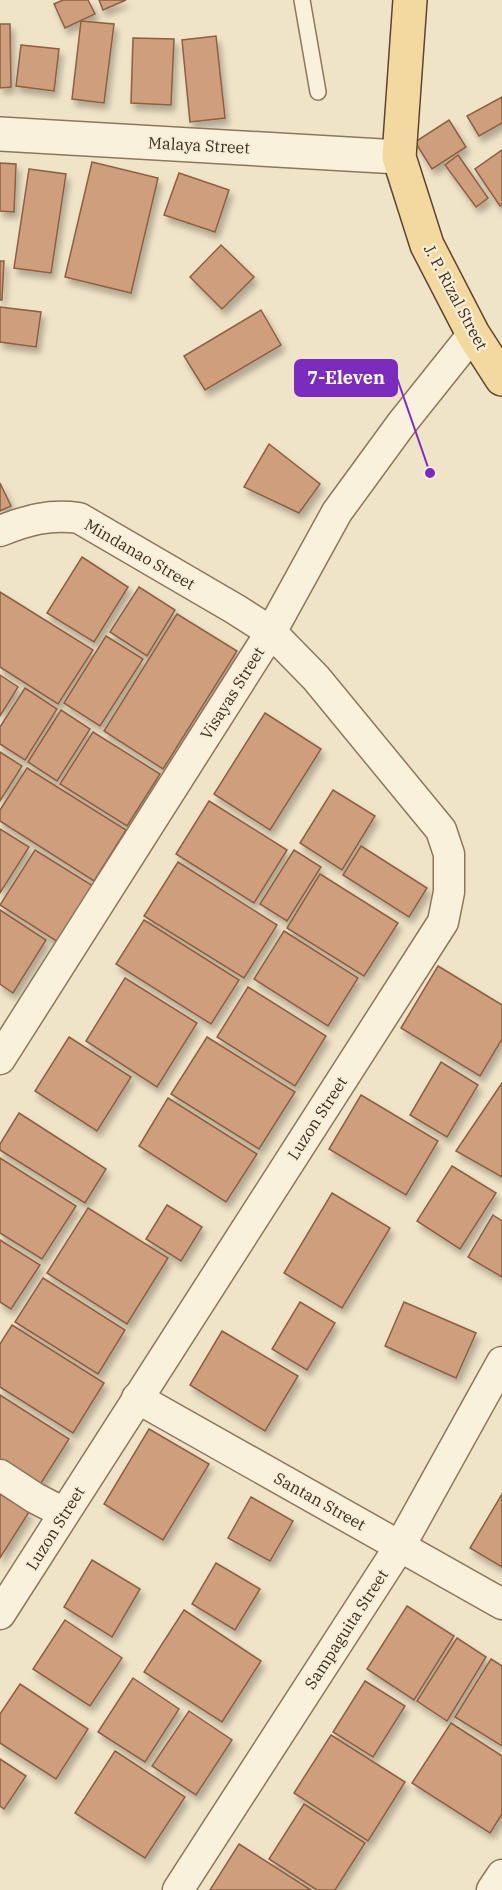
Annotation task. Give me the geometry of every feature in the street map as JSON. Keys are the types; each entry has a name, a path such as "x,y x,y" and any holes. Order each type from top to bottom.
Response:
{"main road":[{"name":"J. P. Rizal Street","path":"410,0 399,157 427,245 473,334 502,379"}],"street":[{"name":"Malaya Street","path":"0,134 399,157"},
{"name":"Visayas Street","path":"0,1059 271,632 337,512 402,423 473,334"},
{"name":"Mindanao Street","path":"0,531 39,518 58,516 79,518 271,632"},
{"name":"Luzon Street","path":"0,1614 443,922 448,892 449,854 441,830 316,678 271,632"},
{"name":"Sampaguita Street","path":"178,1890 400,1546 502,1362"},
{"name":"Santan Street","path":"137,1398 502,1604"},
{"path":"0,1475 35,1498 64,1513"},
{"path":"492,1890 502,1875"}],"lane":[{"path":"302,0 318,92"}],"building":[{"path":"63,0 88,0 95,14 65,28 54,4"},
{"path":"99,0 126,0 103,10"},
{"path":"81,21 114,24 104,103 72,99"},
{"path":"0,24 10,24 11,87 0,88"},
{"path":"216,36 225,118 190,122 182,40"},
{"path":"133,38 174,39 171,105 131,103"},
{"path":"21,45 59,49 54,91 16,86"},
{"path":"502,97 502,123 479,136 467,116"},
{"path":"449,120 466,147 432,169 415,142"},
{"path":"502,150 502,205 500,206 475,169"},
{"path":"458,155 488,198 476,207 445,165"},
{"path":"92,162 158,178 131,293 65,277"},
{"path":"0,163 16,164 14,212 0,211"},
{"path":"29,169 66,174 51,273 14,268"},
{"path":"179,173 229,190 215,232 164,215"},
{"path":"221,245 254,277 222,309 190,277"},
{"path":"0,261 4,261 2,300 0,300"},
{"path":"0,307 41,312 36,347 0,342"},
{"path":"261,310 281,345 205,390 184,356"},
{"path":"269,444 320,484 299,513 244,487"},
{"path":"0,483 11,506 0,511"},
{"path":"82,557 128,587 94,642 47,613"},
{"path":"139,587 175,610 147,656 110,632"},
{"path":"0,592 93,650 58,704 0,667"},
{"path":"177,614 237,651 163,769 104,731"},
{"path":"106,636 143,659 100,726 64,703"},
{"path":"0,675 18,687 0,716"},
{"path":"25,688 57,709 25,760 0,744 0,727"},
{"path":"61,710 90,729 57,781 28,762"},
{"path":"265,713 321,749 270,830 214,794"},
{"path":"93,732 160,774 127,826 60,784"},
{"path":"0,752 22,766 0,801"},
{"path":"27,768 126,830 94,881 0,821 0,810"},
{"path":"333,790 375,816 342,870 300,843"},
{"path":"209,801 287,850 254,903 176,854"},
{"path":"0,829 29,847 0,893"},
{"path":"361,846 427,888 409,917 343,875"},
{"path":"35,850 93,886 58,942 0,905"},
{"path":"294,850 321,867 287,921 260,904"},
{"path":"178,862 277,925 244,978 144,916"},
{"path":"320,874 398,923 364,976 287,928"},
{"path":"0,910 46,940 13,993 0,984"},
{"path":"144,920 239,980 211,1024 116,964"},
{"path":"284,931 358,978 328,1026 254,979"},
{"path":"438,966 502,1005 502,1039 480,1076 401,1028"},
{"path":"125,978 197,1023 157,1087 86,1041"},
{"path":"248,987 326,1036 295,1086 217,1037"},
{"path":"69,1037 131,1077 97,1131 35,1091"},
{"path":"207,1037 295,1092 259,1149 171,1094"},
{"path":"441,1062 478,1085 447,1137 410,1115"},
{"path":"502,1083 502,1177 456,1151"},
{"path":"361,1095 438,1141 406,1195 329,1149"},
{"path":"168,1098 257,1154 226,1202 139,1146"},
{"path":"19,1113 106,1169 85,1203 0,1150 0,1144"},
{"path":"0,1158 76,1206 42,1259 0,1233"},
{"path":"452,1166 496,1193 460,1249 417,1221"},
{"path":"332,1193 390,1228 342,1308 284,1273"},
{"path":"167,1205 202,1227 181,1261 146,1239"},
{"path":"88,1208 168,1258 127,1324 47,1273"},
{"path":"493,1215 502,1221 502,1277 468,1257"},
{"path":"0,1240 40,1265 11,1309 0,1302"},
{"path":"43,1278 125,1330 98,1374 15,1322"},
{"path":"300,1302 335,1323 307,1370 272,1349"},
{"path":"404,1302 476,1333 456,1378 385,1346"},
{"path":"12,1325 104,1383 73,1433 0,1387 0,1344"},
{"path":"222,1331 298,1376 265,1431 190,1385"},
{"path":"0,1395 69,1439 36,1491 0,1468"},
{"path":"149,1429 209,1464 163,1540 104,1504"},
{"path":"0,1494 29,1512 0,1558"},
{"path":"502,1494 502,1567 470,1548"},
{"path":"251,1497 293,1521 270,1561 228,1538"},
{"path":"92,1560 140,1589 112,1637 64,1607"},
{"path":"216,1563 260,1589 235,1630 192,1604"},
{"path":"407,1606 454,1636 414,1700 367,1669"},
{"path":"184,1610 261,1661 222,1722 144,1672"},
{"path":"65,1620 122,1658 90,1706 33,1669"},
{"path":"457,1638 486,1657 447,1721 417,1701"},
{"path":"491,1659 502,1666 502,1746 455,1717"},
{"path":"133,1678 179,1709 145,1762 98,1732"},
{"path":"365,1681 405,1706 373,1757 333,1732"},
{"path":"20,1684 88,1729 56,1779 0,1743 0,1714"},
{"path":"189,1711 232,1740 196,1795 152,1766"},
{"path":"451,1723 502,1756 502,1814 490,1833 412,1783"},
{"path":"331,1735 405,1782 368,1841 294,1793"},
{"path":"115,1751 185,1797 145,1858 75,1813"},
{"path":"0,1759 26,1776 4,1809 0,1806"},
{"path":"304,1804 365,1843 335,1890 317,1890 269,1859"},
{"path":"239,1844 311,1890 210,1890"}],"place":[{"name":"7-Eleven","path":"430,473"}]}
